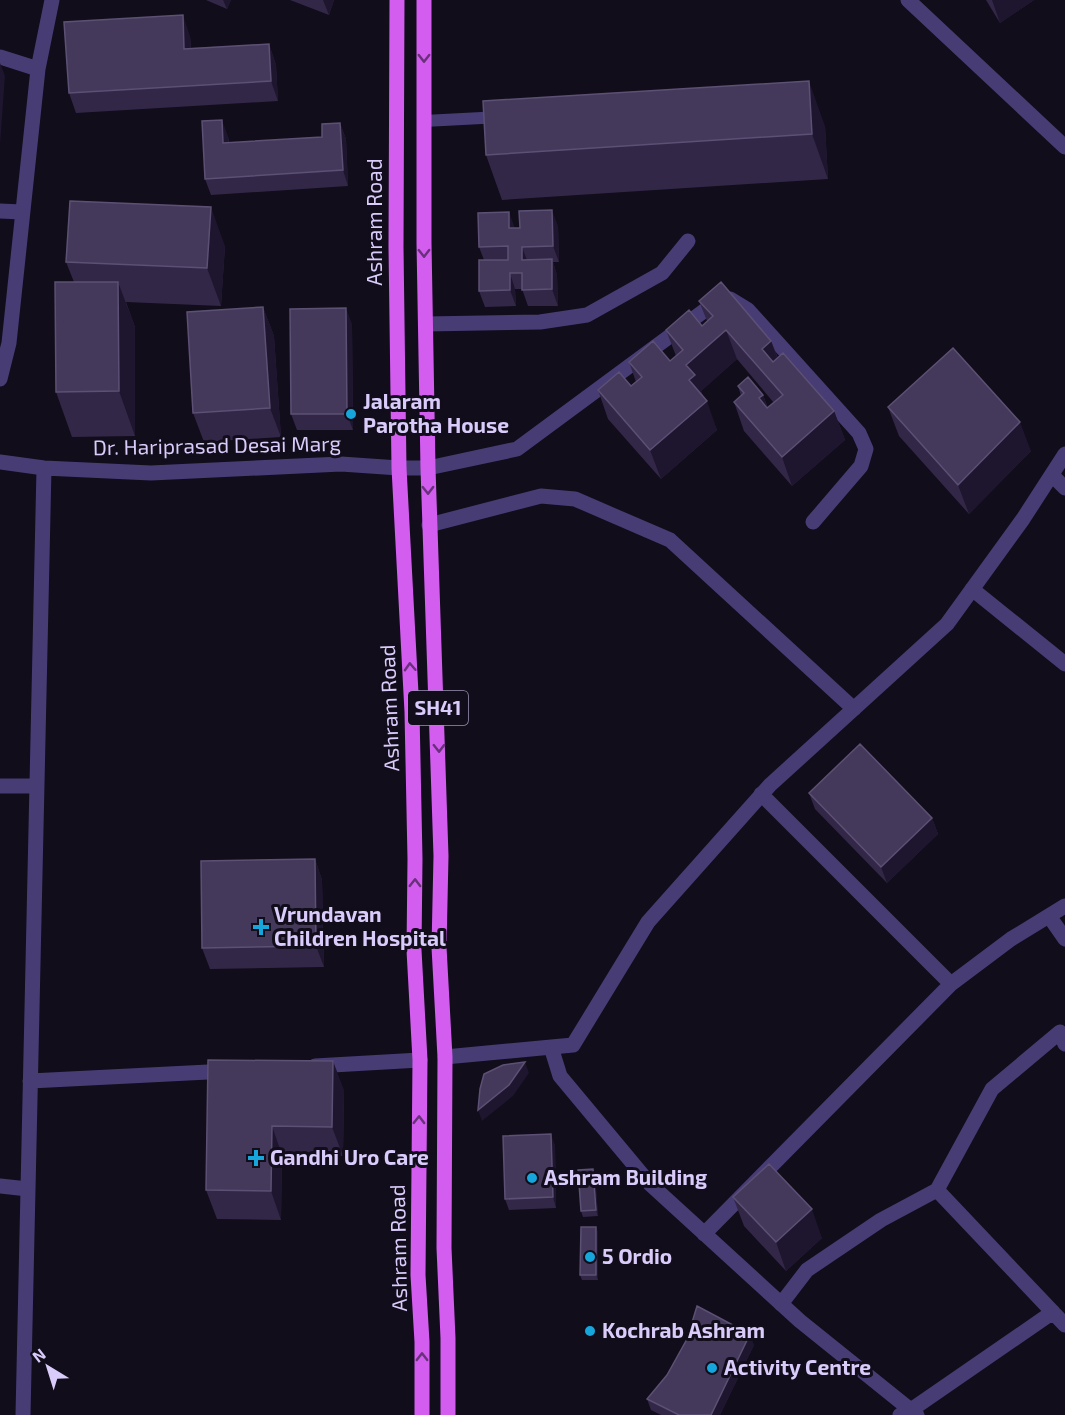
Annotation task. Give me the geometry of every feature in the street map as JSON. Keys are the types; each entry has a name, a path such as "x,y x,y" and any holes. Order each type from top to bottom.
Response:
{"main road":[{"name":"Ashram Road","path":"397,0 396,247 399,468 412,711 416,859 414,950 420,1060 418,1263 422,1342 422,1415"},
{"name":"SH41","path":"424,0 428,468 438,708 441,856 439,947 445,1057 444,1248 448,1338 448,1415"}],"street":[{"path":"0,379 9,343 38,69 52,0"},
{"path":"908,0 1065,147"},
{"path":"0,57 38,69"},
{"path":"0,211 22,212"},
{"path":"426,324 540,322 587,315 662,273 688,241"},
{"name":"Dr. Hariprasad Desai Marg","path":"0,462 44,468 151,472 341,464 428,468 517,449 712,305 730,299 748,310 859,433 866,449 861,466 813,522"},
{"path":"445,1057 573,1045 648,922 761,794 947,624 1023,519 1065,454"},
{"path":"23,1415 44,468"},
{"path":"1052,475 1065,488"},
{"path":"429,525 541,496 575,500 670,540 854,709"},
{"path":"972,590 1065,664"},
{"path":"0,786 36,786"},
{"path":"761,794 951,984"},
{"path":"705,1234 951,984 1011,939 1065,906"},
{"path":"1049,916 1065,939"},
{"path":"781,1304 807,1270 881,1220 938,1190 992,1089 1060,1032 1065,1044"},
{"path":"551,1047 560,1077 650,1184 800,1321 909,1413 1053,1312"},
{"path":"302,1067 420,1060"},
{"path":"30,1081 243,1070"},
{"path":"0,1186 28,1189"},
{"path":"938,1190 1065,1325"}],"lane":[{"path":"424,121 517,116"}],"building":[{"path":"183,15 184,49 269,44 271,81 69,93 64,22"},
{"path":"809,81 812,134 486,155 483,101"},
{"path":"222,120 223,143 322,137 322,124 340,123 343,170 205,179 202,121"},
{"path":"70,201 211,207 207,268 66,262"},
{"path":"552,210 553,246 522,247 522,260 552,259 552,289 522,290 522,273 510,273 510,290 479,291 479,260 508,260 508,246 479,247 478,213 509,212 509,228 520,228 519,211"},
{"path":"55,282 118,282 119,391 56,392"},
{"path":"721,282 771,341 762,349 773,362 783,353 834,411 782,457 734,402 744,393 738,386 748,377 763,395 759,398 767,408 783,395 726,330 686,365 695,375 689,380 707,401 650,450 598,390 619,372 631,386 642,377 629,362 653,341 670,361 683,350 666,330 689,310 702,326 713,316 699,301"},
{"path":"263,307 270,408 193,413 187,312"},
{"path":"346,308 347,414 291,414 290,309"},
{"path":"953,348 1020,422 958,485 888,407"},
{"path":"860,744 932,818 881,867 809,793"},
{"path":"315,859 316,946 202,948 201,861"},
{"path":"208,1060 333,1061 332,1127 272,1126 271,1191 206,1190"},
{"path":"525,1062 509,1085 478,1110 484,1074 503,1065"},
{"name":"Ashram Building","path":"551,1134 553,1197 505,1199 503,1136"},
{"path":"769,1164 812,1209 776,1242 733,1197"},
{"path":"593,1169 596,1210 581,1211 578,1170"},
{"name":"5 Ordio","path":"581,1227 596,1227 596,1275 580,1275"},
{"name":"Activity Centre","path":"697,1306 750,1334 711,1415 679,1415 647,1399 667,1375 687,1339"}],"place":[{"name":"Jalaram Parotha House","path":"351,414"},
{"name":"Vrundavan Children Hospital","path":"261,927"},
{"name":"Gandhi Uro Care","path":"256,1158"},
{"name":"Ashram Building","path":"532,1178"},
{"name":"5 Ordio","path":"590,1257"},
{"name":"Kochrab Ashram","path":"590,1331"},
{"name":"Activity Centre","path":"712,1368"}]}
